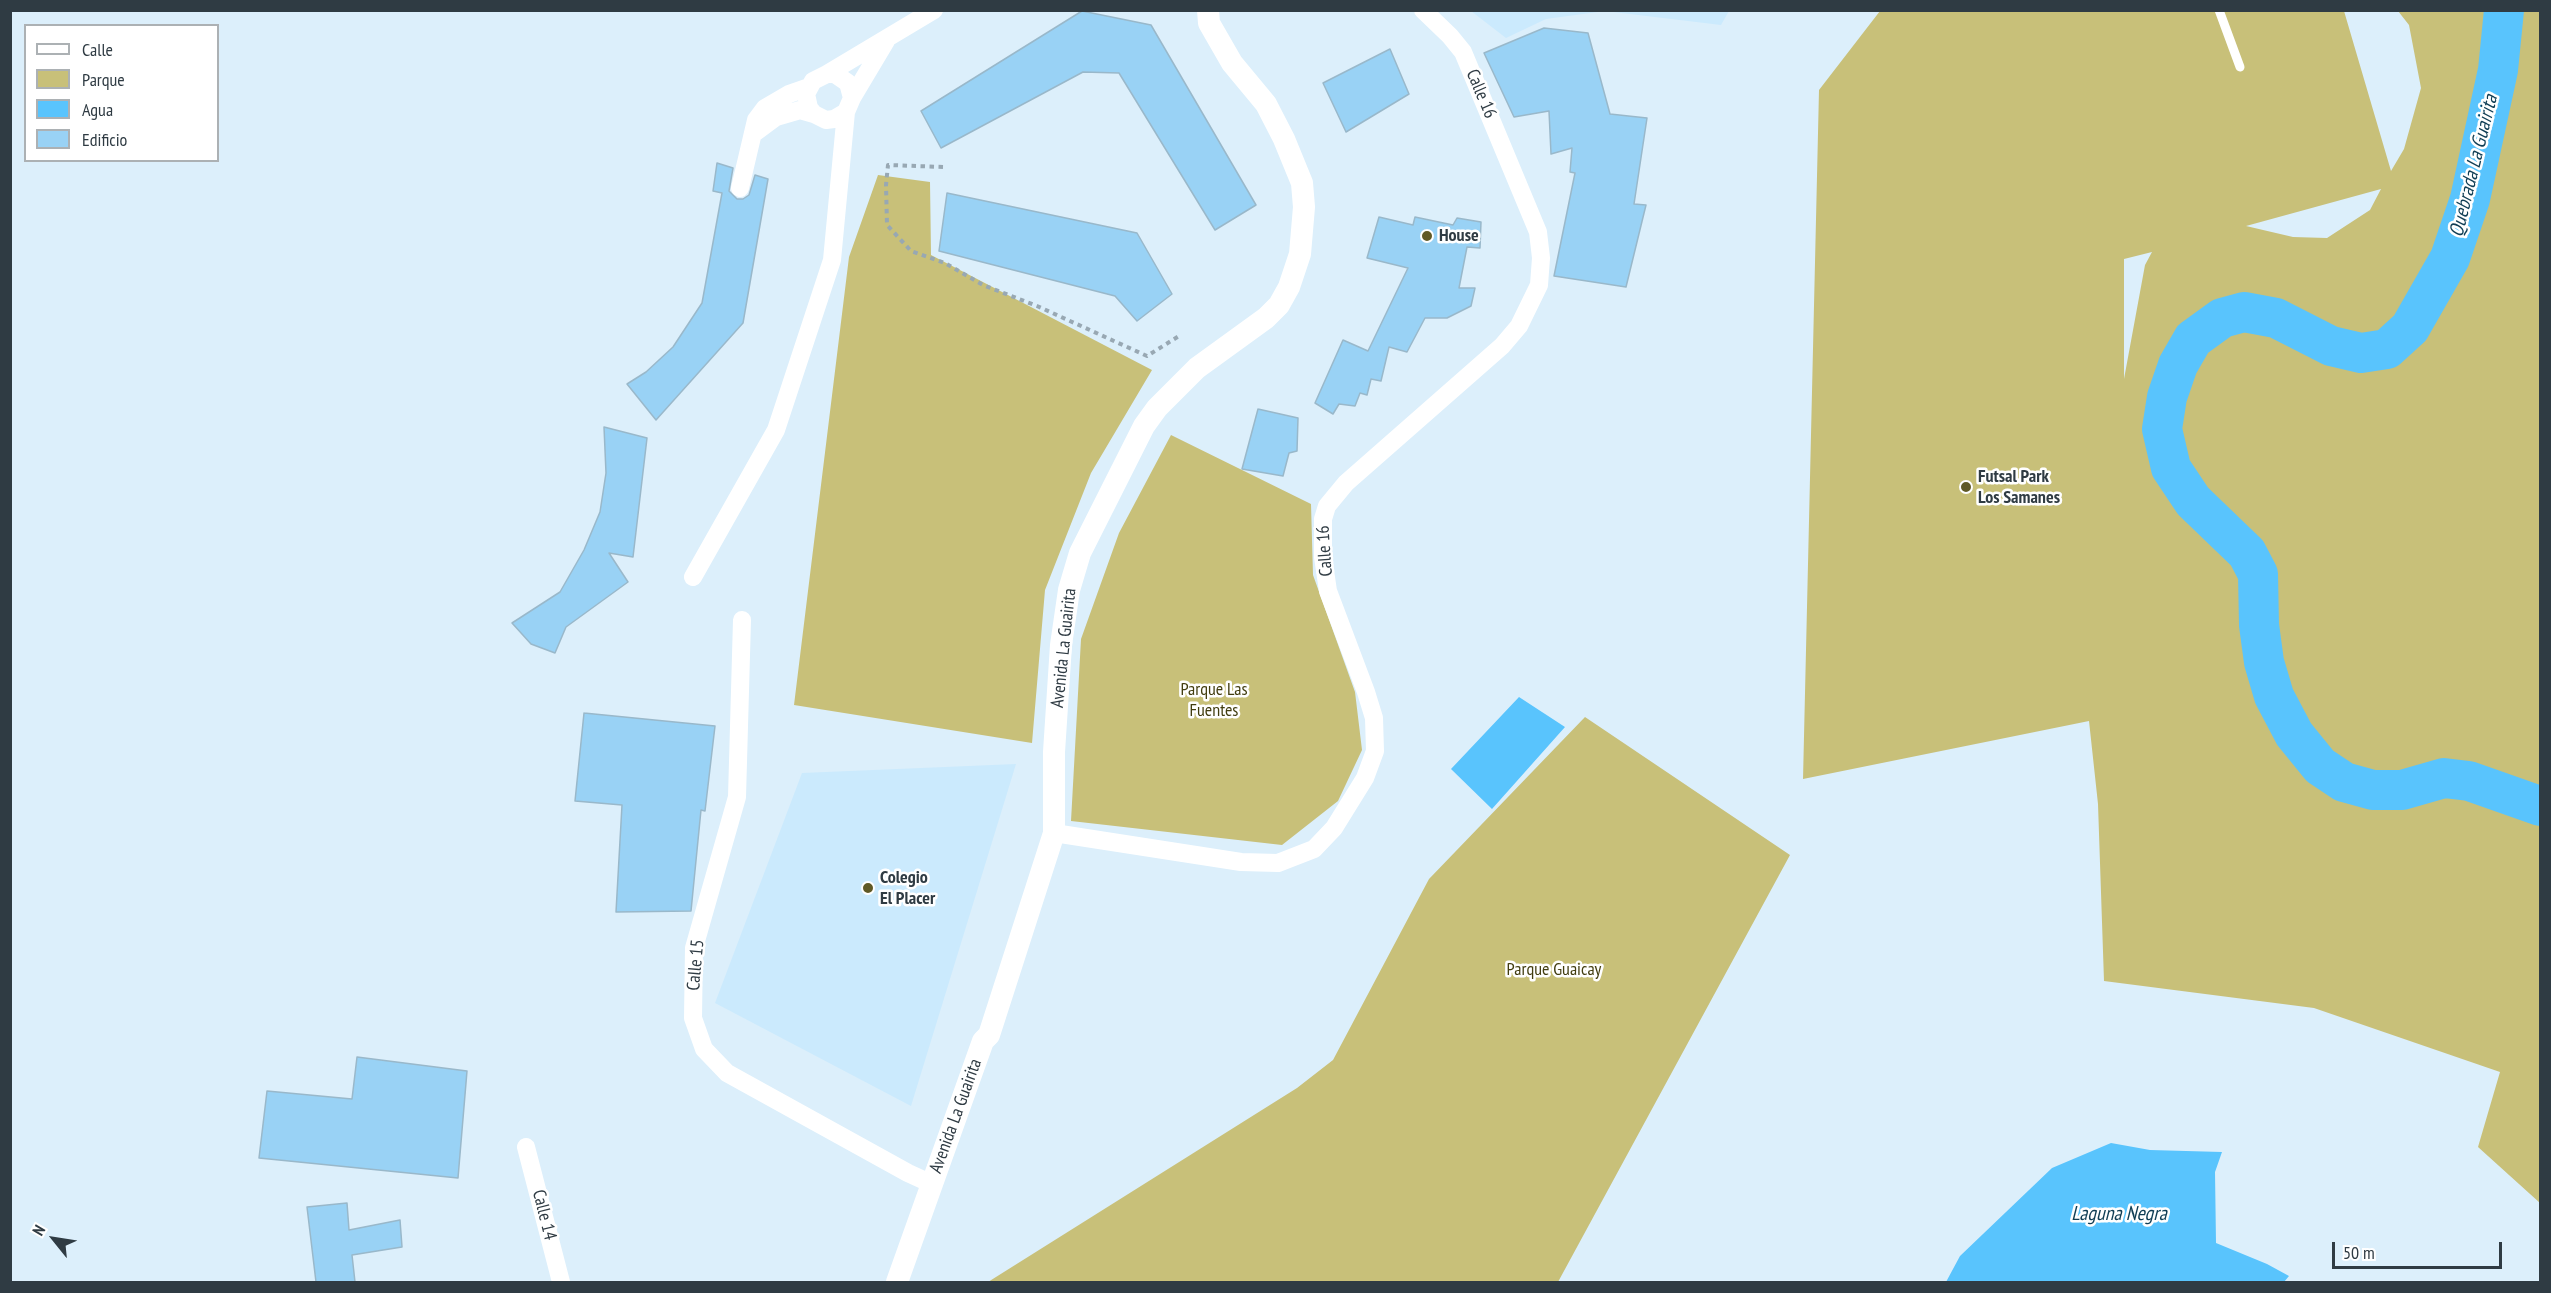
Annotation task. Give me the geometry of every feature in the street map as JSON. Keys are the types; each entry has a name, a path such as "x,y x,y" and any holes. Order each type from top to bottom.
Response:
{"street":[{"path":"740,188 756,120 765,108 789,94 808,87 813,81 934,10"},
{"name":"Calle 16","path":"1054,833 1241,862 1278,863 1314,849 1334,828 1365,778 1375,751 1374,718 1328,591 1323,548 1323,519 1327,506 1346,483 1502,346 1519,326 1539,285 1541,258 1538,232 1463,52 1423,10"},
{"name":"Avenida La Guairita","path":"897,1282 983,1041 989,1035 1054,833 1054,752 1065,613 1072,576 1090,530 1144,426 1156,408 1197,368 1241,338 1278,305 1294,276 1302,246 1304,207 1302,183 1284,139 1266,104 1232,63 1203,15"},
{"path":"753,134 776,117 800,110 826,120 840,117 888,38"},
{"path":"693,577 776,430 832,260 851,90 842,78 827,74"},
{"path":"808,87 807,101 814,114"},
{"name":"Calle 15","path":"742,620 737,797 694,948 693,1018 704,1049 727,1073 932,1184"},
{"name":"Calle 14","path":"526,1147 561,1282"}],"lane":[{"path":"2219,10 2240,67"}],"path":[{"path":"943,167 888,165 887,225 911,251 945,262 983,285 1037,306 1147,356 1179,336"}],"shaded area":[{"path":"1471,11 1605,11 1546,19 1506,38"},
{"path":"1605,11 1729,11 1721,25"},
{"name":"Colegio El Placer","path":"1016,764 911,1106 715,1003 802,773"}],"green space":[{"path":"1880,11 2344,11 2391,171 2404,149 2421,88 2409,25 2398,11 2540,11 2540,1203 2478,1147 2500,1072 2314,1008 2104,981 2098,804 2089,721 1803,779 1819,90","holes":["2381,189 2370,210 2327,238 2293,237 2246,226","2152,252 2145,265 2124,379 2124,259"]},
{"path":"878,175 930,182 931,255 1152,370 1091,473 1045,590 1032,743 794,705 849,257"},
{"name":"Parque Las Fuentes","path":"1171,435 1311,504 1313,575 1355,692 1362,750 1338,801 1282,845 1071,821 1081,639 1119,533"},
{"name":"Parque Guaicay","path":"1585,717 1790,855 1558,1282 988,1282 1297,1088 1333,1060 1429,879"}],"water":[{"path":"1519,697 1565,727 1492,809 1451,769"},
{"name":"Laguna Negra","path":"2111,1143 2150,1150 2222,1152 2215,1172 2216,1243 2267,1264 2289,1276 2284,1282 1946,1282 1960,1256 2052,1168"}],"building":[{"path":"1082,11 1151,25 1256,205 1215,230 1119,73 1083,72 941,148 921,111"},
{"path":"1544,28 1588,33 1610,114 1647,118 1634,204 1646,205 1626,287 1554,276 1575,173 1570,172 1572,148 1551,154 1549,111 1514,117 1484,53"},
{"path":"1390,49 1409,94 1346,132 1323,83"},
{"path":"717,163 733,168 729,191 737,199 743,199 749,195 755,175 768,179 743,323 656,420 627,384 646,372 673,347 702,303 722,193 713,191"},
{"path":"947,193 1137,233 1172,294 1137,321 1115,296 939,251"},
{"path":"1379,217 1413,225 1415,217 1453,225 1457,218 1481,222 1480,248 1467,247 1459,288 1475,288 1471,306 1447,318 1425,318 1407,352 1389,347 1381,381 1371,379 1367,395 1360,393 1355,406 1339,404 1333,414 1315,403 1343,340 1368,351 1408,268 1367,258"},
{"path":"1258,409 1298,418 1297,451 1289,453 1283,476 1242,469"},
{"path":"604,427 647,438 633,557 609,553 628,582 566,627 555,653 531,644 512,623 560,592 584,550 600,512 606,473"},
{"path":"584,713 715,726 705,811 701,810 691,911 616,912 622,805 575,801"},
{"path":"357,1057 467,1071 458,1178 259,1158 267,1091 352,1099"},
{"path":"347,1203 349,1230 400,1220 402,1247 352,1255 355,1282 316,1282 307,1207"}],"waterway":[{"name":"Quebrada La Guairita","path":"2504,10 2498,70 2470,199 2450,258 2410,328 2387,349 2361,353 2331,346 2276,318 2244,312 2222,318 2193,339 2178,365 2167,397 2162,429 2171,468 2193,501 2247,553 2258,574 2259,625 2264,662 2274,696 2294,734 2320,766 2344,782 2373,790 2402,790 2444,778 2469,781 2540,806"}],"place":[{"name":"House","path":"1427,236"},
{"name":"Futsal Park Los Samanes","path":"1966,487"},
{"name":"Colegio El Placer","path":"868,888"}]}
